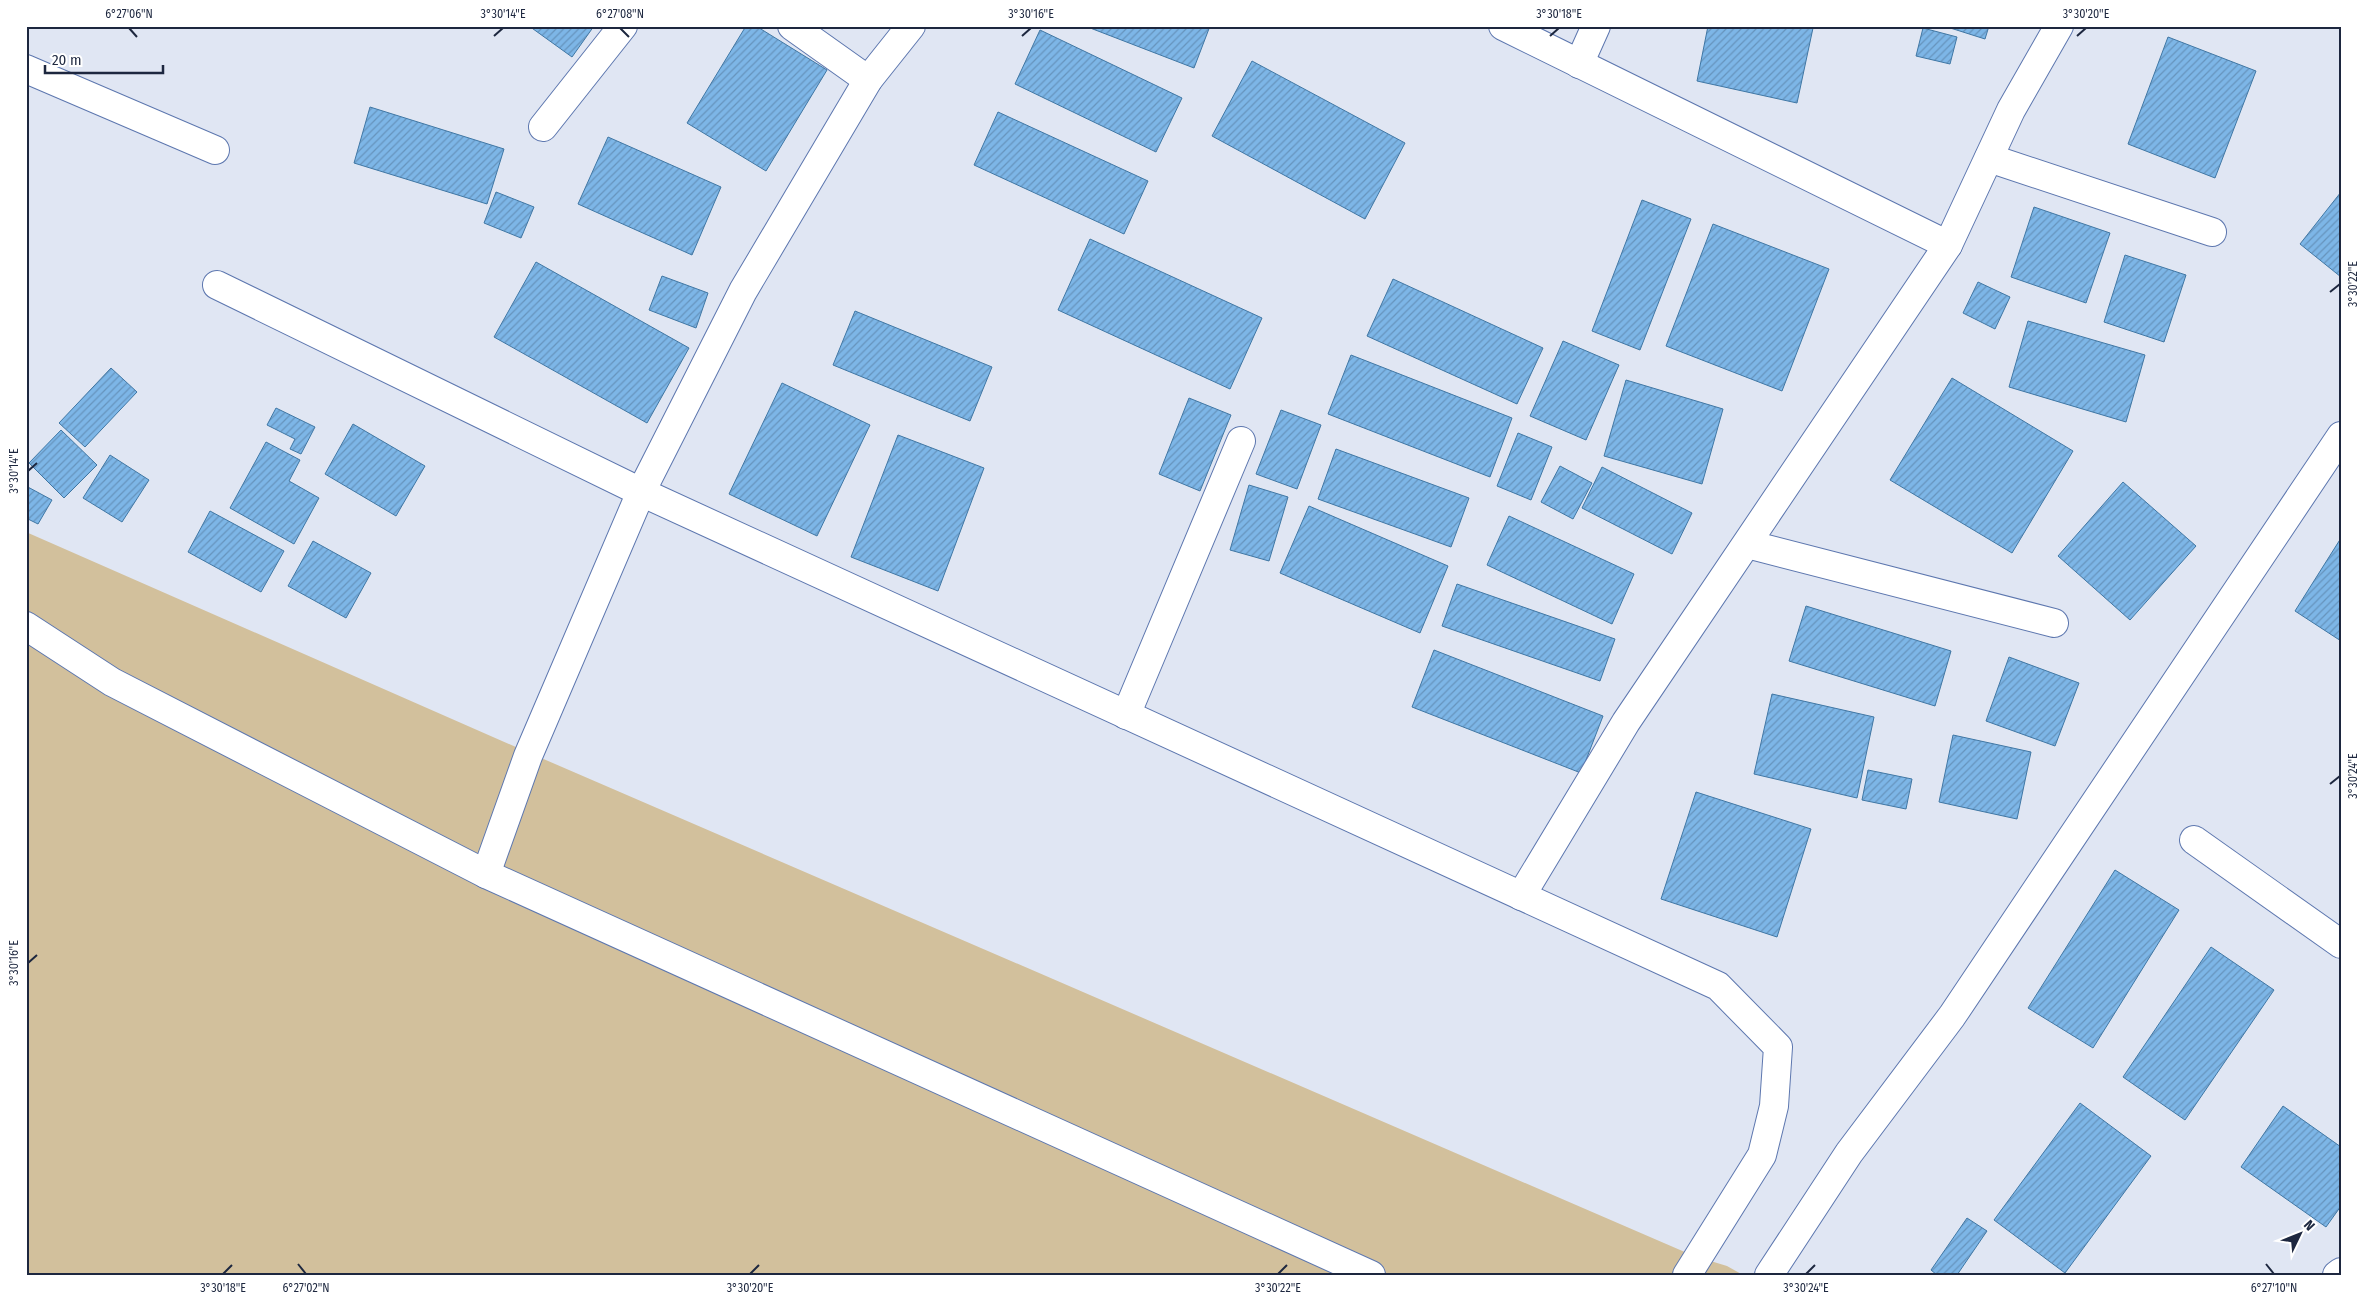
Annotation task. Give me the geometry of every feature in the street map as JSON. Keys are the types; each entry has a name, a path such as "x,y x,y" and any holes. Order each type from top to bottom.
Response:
{"street":[{"path":"544,126 622,26"},
{"path":"792,26 868,80"},
{"path":"486,874 528,756 641,492 743,291 868,80 910,26"},
{"path":"1503,26 1948,246"},
{"path":"1579,64 1596,26"},
{"path":"1521,896 1626,722 1948,246 2011,110 2059,26"},
{"path":"26,68 215,150"},
{"path":"1989,158 2212,232"},
{"path":"217,285 641,492 1718,986 1778,1046 1774,1106 1762,1155 1687,1275"},
{"path":"1769,1275 1849,1153 1952,1016 2341,436"},
{"path":"1126,715 1241,441"},
{"path":"1747,544 2054,623"},
{"path":"26,626 112,682 486,874 1371,1275"},
{"path":"2194,840 2341,944"},
{"path":"2338,1275 2341,1272"}],"shaded area":[{"path":"26,532 525,751 1694,1256 1727,1266 1743,1275 26,1275"}],"building":[{"path":"529,26 594,26 572,57"},
{"path":"746,26 756,26 827,70 766,171 687,123"},
{"path":"1085,26 1210,26 1194,68"},
{"path":"1708,26 1813,28 1797,103 1697,81"},
{"path":"1944,26 1989,26 1985,39"},
{"path":"1923,28 1957,37 1950,64 1916,56"},
{"path":"1040,30 1182,98 1156,152 1015,84"},
{"path":"2168,37 2256,71 2215,178 2128,144"},
{"path":"1252,61 1405,143 1365,219 1212,136"},
{"path":"370,107 504,149 487,204 354,163"},
{"path":"998,112 1148,181 1124,234 974,165"},
{"path":"608,137 721,187 692,255 578,204"},
{"path":"496,192 534,207 521,238 484,223"},
{"path":"2341,192 2341,277 2300,244"},
{"path":"1642,200 1691,219 1640,350 1592,331"},
{"path":"2034,207 2110,233 2086,303 2011,277"},
{"path":"1713,224 1829,269 1782,391 1666,346"},
{"path":"1090,239 1262,318 1230,389 1058,310"},
{"path":"2125,255 2186,275 2164,342 2104,322"},
{"path":"536,262 689,348 647,423 494,337"},
{"path":"662,276 708,293 696,328 649,310"},
{"path":"1393,279 1543,348 1517,404 1367,336"},
{"path":"1978,282 2010,297 1995,329 1963,313"},
{"path":"855,311 992,367 970,421 833,365"},
{"path":"2028,321 2145,355 2126,422 2009,387"},
{"path":"1563,341 1619,365 1586,440 1530,416"},
{"path":"1351,355 1512,418 1490,477 1328,414"},
{"path":"111,368 137,392 85,447 59,423"},
{"path":"1952,378 2073,451 2012,553 1890,480"},
{"path":"1626,380 1723,409 1702,484 1604,456"},
{"path":"782,383 870,425 817,536 729,494"},
{"path":"1189,398 1231,415 1200,491 1159,474"},
{"path":"276,408 315,427 301,454 290,449 295,439 267,425"},
{"path":"1281,410 1321,425 1297,489 1256,474"},
{"path":"353,424 425,466 396,516 325,474"},
{"path":"61,430 97,465 64,498 29,463"},
{"path":"1518,433 1552,447 1531,500 1497,486"},
{"path":"898,435 984,468 938,591 851,557"},
{"path":"266,442 300,460 289,481 319,498 294,544 230,508"},
{"path":"1336,449 1469,498 1451,547 1318,499"},
{"path":"110,455 149,480 122,522 83,498"},
{"path":"1560,466 1592,483 1573,519 1541,502"},
{"path":"1602,467 1692,513 1672,554 1582,508"},
{"path":"2123,482 2196,546 2130,620 2058,556"},
{"path":"1249,485 1288,497 1269,561 1230,550"},
{"path":"26,486 52,500 38,524 26,518"},
{"path":"1309,506 1448,566 1420,633 1280,573"},
{"path":"210,511 284,551 261,592 188,552"},
{"path":"1509,516 1634,574 1612,624 1487,565"},
{"path":"2341,538 2341,641 2295,611"},
{"path":"313,541 371,573 346,618 288,586"},
{"path":"1457,584 1615,639 1600,681 1442,626"},
{"path":"1806,606 1951,651 1935,706 1789,661"},
{"path":"1434,650 1603,716 1581,773 1412,707"},
{"path":"2009,657 2079,683 2055,746 1986,721"},
{"path":"1772,694 1874,717 1857,798 1754,774"},
{"path":"1953,735 2031,752 2017,819 1939,802"},
{"path":"1868,770 1912,779 1906,809 1862,800"},
{"path":"1696,792 1811,829 1777,937 1661,899"},
{"path":"2115,870 2179,910 2093,1048 2028,1008"},
{"path":"2211,947 2274,990 2185,1120 2123,1077"},
{"path":"2080,1103 2151,1156 2065,1273 1994,1220"},
{"path":"2283,1106 2341,1147 2341,1206 2326,1227 2241,1167"},
{"path":"1967,1218 1987,1231 1957,1275 1937,1275 1931,1270"}]}
